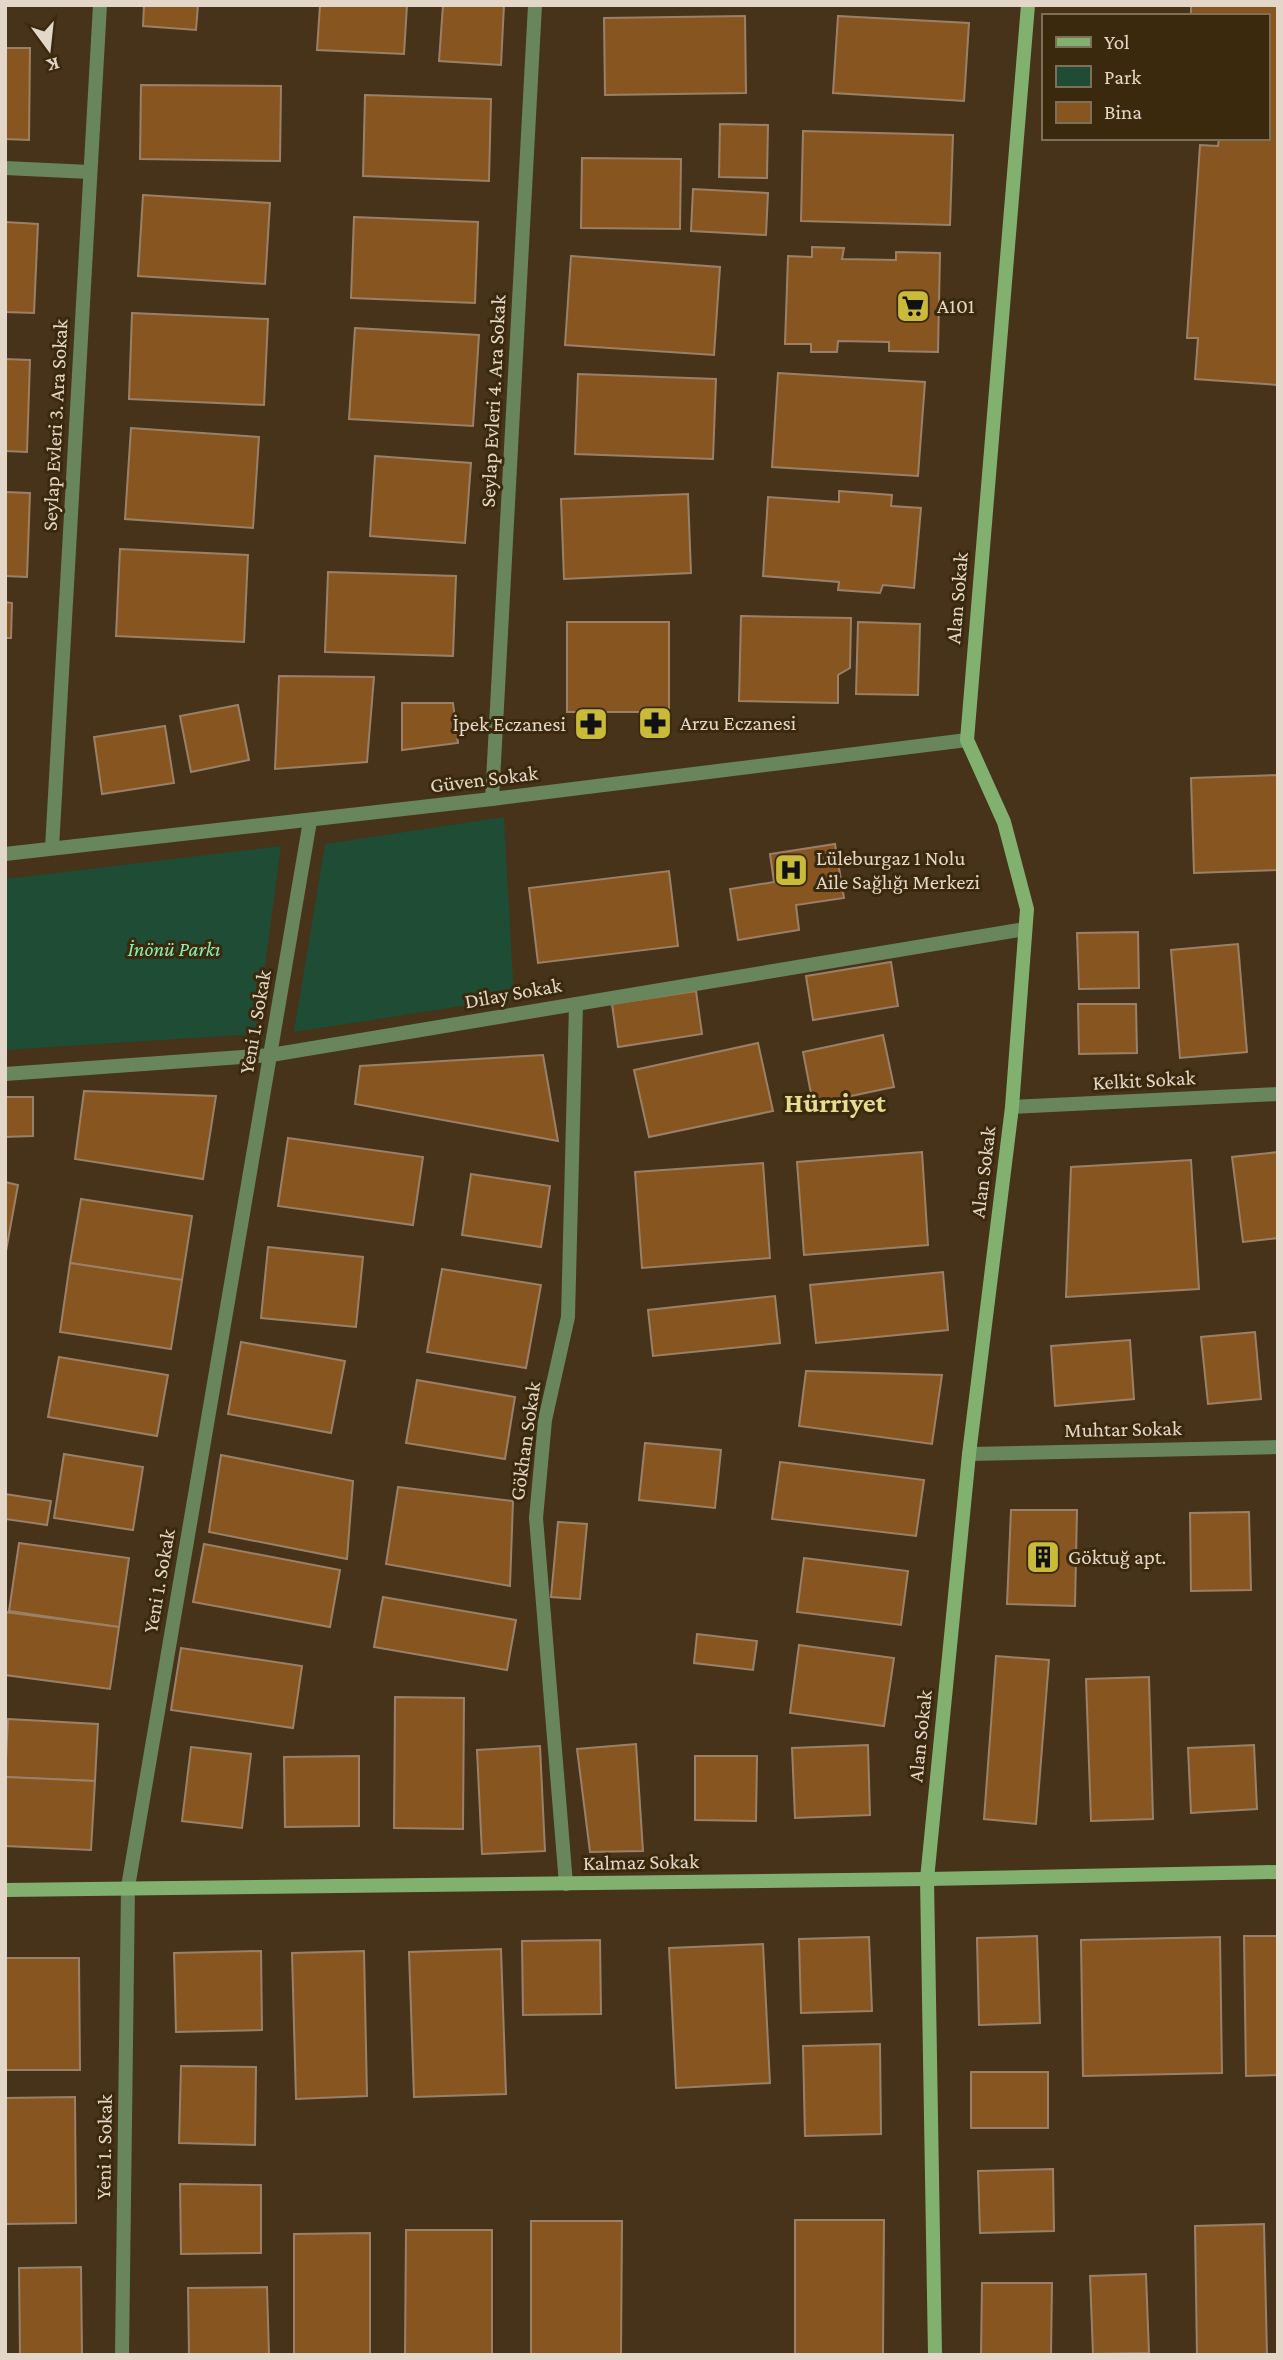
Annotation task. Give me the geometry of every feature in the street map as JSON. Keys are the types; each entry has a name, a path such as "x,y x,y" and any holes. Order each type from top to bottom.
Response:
{"street":[{"name":"Seylap Evleri 3. Ara Sokak","path":"52,848 100,5"},
{"name":"Seylap Evleri 4. Ara Sokak","path":"492,799 535,5"},
{"name":"Alan Sokak","path":"935,2355 927,1879 969,1454 1012,1107 1027,909 1004,822 967,740 1028,5"},
{"path":"5,168 90,172"},
{"name":"Güven Sokak","path":"5,854 310,821 967,740"},
{"name":"Yeni 1. Sokak","path":"122,2355 128,1887 310,821"},
{"name":"Dilay Sokak","path":"5,1074 271,1055 1025,929"},
{"name":"Gökhan Sokak","path":"566,1884 536,1518 545,1420 568,1317 576,1004"},
{"name":"Kelkit Sokak","path":"1012,1107 1278,1094"},
{"name":"Muhtar Sokak","path":"969,1454 1278,1447"},
{"name":"Kalmaz Sokak","path":"5,1890 1278,1872"}],"green space":[{"path":"504,817 514,998 294,1032 325,844"},
{"name":"İnönü Parkı","path":"281,846 256,1034 5,1050 5,879"}],"building":[{"path":"144,5 198,5 196,30 143,26"},
{"path":"320,5 407,5 404,54 317,50"},
{"path":"443,5 504,5 501,65 439,61"},
{"path":"1191,5 1278,5 1278,385 1195,379 1198,338 1187,338 1200,145 1218,146 1219,140 1269,140 1269,14 1191,14"},
{"path":"745,16 746,93 605,95 604,18"},
{"path":"838,16 969,23 964,101 833,93"},
{"path":"5,48 30,48 29,140 5,139"},
{"path":"141,85 281,86 280,161 140,159"},
{"path":"365,95 491,99 489,181 363,176"},
{"path":"720,124 768,125 767,178 719,177"},
{"path":"803,131 953,135 950,225 801,221"},
{"path":"582,158 681,159 680,229 581,228"},
{"path":"693,189 768,193 766,235 691,231"},
{"path":"143,195 270,203 265,284 138,276"},
{"path":"354,217 478,222 475,303 351,298"},
{"path":"5,222 38,224 34,313 5,312"},
{"path":"812,247 844,248 842,259 896,260 896,252 940,253 938,352 889,351 889,342 838,341 837,352 811,352 811,344 785,344 788,256 812,257"},
{"path":"571,256 720,267 714,355 565,345"},
{"path":"132,313 268,319 264,405 129,399"},
{"path":"355,328 479,335 473,426 349,419"},
{"path":"5,359 30,360 27,452 5,451"},
{"path":"778,373 925,382 918,476 772,467"},
{"path":"578,374 716,379 713,459 575,454"},
{"path":"131,428 259,437 253,528 125,519"},
{"path":"375,456 471,463 465,543 370,536"},
{"path":"839,491 892,495 891,506 921,508 914,588 883,585 880,593 838,590 839,582 763,576 768,497 839,502"},
{"path":"5,492 30,493 27,577 5,576"},
{"path":"688,494 691,573 564,579 561,499"},
{"path":"120,549 248,555 244,642 116,636"},
{"path":"328,572 456,576 453,656 325,652"},
{"path":"5,602 12,603 11,638 5,638"},
{"path":"741,616 851,618 850,668 838,675 838,703 739,701"},
{"path":"567,622 669,622 669,712 567,712"},
{"path":"858,622 920,624 918,695 856,694"},
{"path":"279,676 374,677 367,762 275,769"},
{"path":"402,703 453,703 458,743 402,750"},
{"path":"238,705 249,760 191,772 180,716"},
{"path":"165,726 174,783 102,794 94,737"},
{"path":"1278,775 1278,870 1194,873 1191,778"},
{"path":"835,844 844,898 796,905 799,930 738,940 730,889 774,882 770,854"},
{"path":"669,871 678,946 538,963 529,888"},
{"path":"1138,932 1139,988 1079,989 1077,933"},
{"path":"1238,944 1247,1052 1180,1058 1171,950"},
{"path":"891,962 898,1006 813,1020 806,976"},
{"path":"696,991 702,1034 618,1047 612,1004"},
{"path":"1078,1004 1136,1004 1137,1053 1079,1054"},
{"path":"883,1035 894,1087 813,1104 803,1052"},
{"path":"758,1043 773,1111 649,1137 634,1070"},
{"path":"543,1055 558,1141 355,1104 360,1066"},
{"path":"84,1091 216,1096 203,1179 75,1159"},
{"path":"5,1097 33,1097 33,1136 5,1137"},
{"path":"288,1138 423,1157 413,1225 278,1206"},
{"path":"922,1152 928,1245 804,1255 797,1162"},
{"path":"1278,1152 1278,1238 1243,1242 1232,1157"},
{"path":"1191,1160 1199,1289 1066,1297 1071,1167"},
{"path":"763,1163 770,1258 642,1268 635,1172"},
{"path":"471,1174 550,1186 541,1247 462,1235"},
{"path":"5,1182 18,1185 6,1251 5,1251"},
{"path":"81,1199 192,1216 182,1280 70,1263"},
{"path":"268,1247 363,1257 356,1327 261,1318"},
{"path":"70,1263 182,1280 171,1349 60,1332"},
{"path":"442,1269 541,1285 526,1368 427,1352"},
{"path":"943,1272 948,1330 816,1343 810,1285"},
{"path":"775,1296 780,1343 653,1356 648,1310"},
{"path":"1255,1332 1261,1399 1208,1404 1201,1337"},
{"path":"1130,1340 1134,1399 1055,1406 1051,1346"},
{"path":"241,1342 345,1361 331,1433 228,1414"},
{"path":"59,1357 168,1375 157,1436 48,1417"},
{"path":"806,1371 942,1375 932,1444 799,1426"},
{"path":"417,1380 515,1397 505,1459 406,1443"},
{"path":"645,1443 721,1450 715,1508 639,1500"},
{"path":"64,1454 143,1467 133,1530 54,1518"},
{"path":"221,1455 353,1481 347,1559 209,1532"},
{"path":"780,1462 924,1480 916,1536 772,1519"},
{"path":"398,1487 513,1501 510,1586 386,1564"},
{"path":"5,1494 51,1501 47,1525 5,1519"},
{"name":"Göktuğ apt.","path":"1011,1510 1077,1510 1075,1606 1007,1604"},
{"path":"1249,1512 1251,1590 1191,1591 1190,1513"},
{"path":"558,1522 587,1524 580,1599 551,1597"},
{"path":"19,1543 129,1558 119,1627 9,1611"},
{"path":"204,1544 340,1570 330,1627 193,1602"},
{"path":"804,1558 908,1571 901,1625 797,1612"},
{"path":"383,1597 516,1620 507,1670 374,1647"},
{"path":"5,1612 119,1627 110,1689 5,1675"},
{"path":"697,1634 757,1641 753,1670 694,1663"},
{"path":"799,1645 894,1658 884,1726 790,1713"},
{"path":"181,1648 302,1666 293,1728 171,1710"},
{"path":"996,1656 1049,1660 1036,1824 984,1819"},
{"path":"1149,1677 1153,1819 1091,1821 1086,1679"},
{"path":"395,1697 464,1698 463,1829 394,1828"},
{"path":"8,1719 98,1724 95,1781 5,1777"},
{"path":"636,1744 643,1851 590,1852 577,1749"},
{"path":"868,1745 870,1815 795,1818 792,1748"},
{"path":"1254,1745 1257,1809 1191,1813 1188,1748"},
{"path":"540,1746 545,1851 482,1854 477,1750"},
{"path":"191,1747 251,1754 242,1828 182,1821"},
{"path":"359,1756 359,1826 285,1827 284,1757"},
{"path":"695,1756 757,1756 756,1821 695,1820"},
{"path":"5,1777 95,1781 91,1850 5,1846"},
{"path":"1037,1936 1040,2023 979,2025 977,1938"},
{"path":"1244,1936 1278,1936 1278,2075 1246,2076"},
{"path":"869,1937 872,2011 801,2013 799,1939"},
{"path":"1220,1937 1222,2073 1083,2076 1081,1940"},
{"path":"600,1940 601,2014 523,2015 522,1941"},
{"path":"763,1944 770,2083 676,2088 669,1948"},
{"path":"501,1949 506,2094 414,2097 409,1952"},
{"path":"261,1951 262,2030 176,2032 174,1953"},
{"path":"364,1951 367,2096 296,2099 292,1953"},
{"path":"5,1958 79,1958 80,2070 5,2070"},
{"path":"880,2044 881,2134 805,2136 803,2046"},
{"path":"181,2066 256,2067 255,2145 179,2143"},
{"path":"971,2072 1048,2072 1048,2128 971,2128"},
{"path":"75,2097 76,2223 5,2224 5,2098"},
{"path":"1053,2169 1054,2231 980,2233 978,2171"},
{"path":"180,2184 261,2185 261,2253 181,2254"},
{"path":"795,2220 884,2220 883,2355 795,2355"},
{"path":"531,2221 622,2221 621,2355 531,2355"},
{"path":"1264,2224 1267,2355 1197,2355 1195,2226"},
{"path":"406,2230 492,2230 492,2355 405,2355"},
{"path":"370,2233 370,2355 294,2355 294,2234"},
{"path":"81,2267 82,2355 20,2355 19,2268"},
{"path":"1146,2274 1149,2353 1093,2354 1090,2276"},
{"path":"982,2283 1052,2283 1051,2355 981,2355"},
{"path":"267,2287 269,2355 189,2355 188,2288"}],"place":[{"name":"A101","path":"913,306"},
{"name":"Arzu Eczanesi","path":"655,723"},
{"name":"İpek Eczanesi","path":"591,724"},
{"name":"Lüleburgaz 1 Nolu Aile Sağlığı Merkezi","path":"791,870"},
{"name":"Göktuğ apt.","path":"1043,1557"}],"district":[{"name":"Hürriyet","path":"835,1102"}]}
